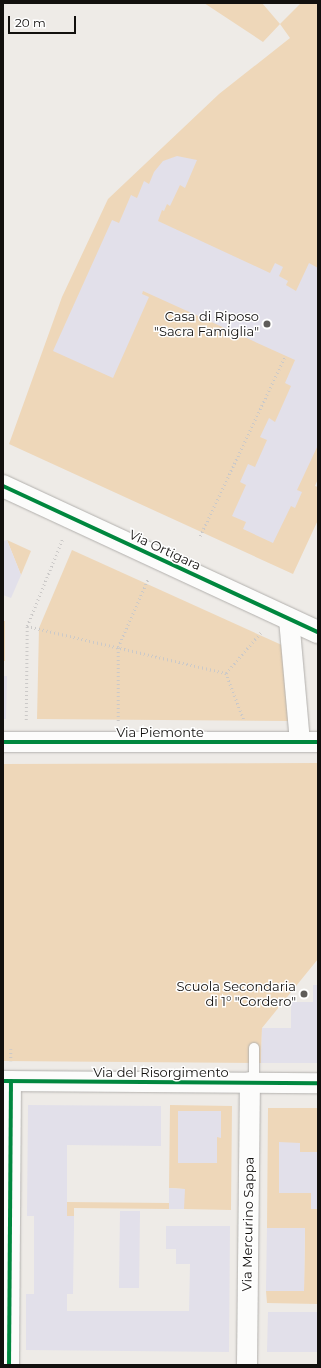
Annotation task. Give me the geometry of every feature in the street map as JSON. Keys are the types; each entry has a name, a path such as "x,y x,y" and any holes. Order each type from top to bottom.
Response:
{"street":[{"name":"Via Ortigara","path":"3,486 318,632"},
{"path":"289,619 295,687 309,742"},
{"name":"Via Piemonte","path":"3,742 309,742"},
{"path":"7,1081 8,1365"},
{"name":"Via del Risorgimento","path":"7,1081 318,1083"},
{"name":"Via Mercurino Sappa","path":"247,1365 252,1082"}],"lane":[{"path":"252,1082 254,1048"}],"path":[{"path":"200,536 285,356"},
{"path":"26,725 27,626 64,536"},
{"path":"118,725 118,647 149,576"},
{"path":"27,626 226,673"},
{"path":"226,673 263,630"},
{"path":"226,673 246,726"}],"shaded area":[{"path":"204,3 262,3 280,24 263,42"},
{"path":"301,3 318,3 318,479 315,486 318,487 318,520 293,574 9,444 62,297 108,199 219,94 290,38 280,24"},
{"path":"7,540 31,551 21,575"},
{"path":"72,550 284,646 290,721 37,719 39,628"},
{"path":"3,621 5,621 5,661 3,661"},
{"path":"318,763 318,959 262,1028 261,1063 3,1061 3,764"},
{"path":"170,1105 232,1106 231,1210 184,1209 184,1189 169,1188"},
{"path":"268,1108 318,1108 318,1304 267,1303 266,1291 304,1291 305,1228 267,1228"},
{"path":"67,1202 169,1203 169,1209 74,1208 74,1216 67,1216"}],"building":[{"name":"Casa di Riposo \"Sacra Famiglia\"","path":"177,156 197,160 185,188 180,185 170,206 167,204 164,211 162,210 158,221 270,273 275,263 283,267 279,276 288,281 286,285 296,291 309,263 318,268 318,445 297,490 302,492 295,508 291,506 273,543 243,529 246,522 232,516 246,485 240,482 248,464 255,467 267,440 260,437 269,418 275,422 291,386 285,383 295,360 143,291 142,294 149,297 113,378 53,351 112,220 119,223 131,195 137,198 144,181 149,184 154,172 163,161"},
{"path":"7,540 21,575 11,598 3,595 3,541"},
{"path":"3,676 7,676 6,719 3,719"},
{"name":"Scuola Secondaria di 1° \"Cordero\"","path":"313,985 318,985 318,1063 261,1063 262,1028 291,1028 291,1002 313,1002"},
{"path":"28,1105 161,1106 161,1146 67,1145 67,1216 74,1216 74,1227 73,1294 67,1294 67,1311 189,1311 190,1264 176,1264 176,1249 166,1249 166,1226 230,1226 229,1352 26,1350 26,1294 34,1294 34,1216 27,1216"},
{"path":"178,1111 221,1111 221,1138 217,1137 217,1163 178,1163"},
{"path":"279,1142 300,1143 300,1152 318,1152 318,1209 311,1209 311,1193 279,1193"},
{"path":"169,1188 185,1189 184,1209 169,1209"},
{"path":"120,1211 140,1211 139,1288 119,1288"},
{"path":"267,1228 305,1228 304,1291 266,1291"},
{"path":"268,1312 318,1312 318,1352 267,1352"}],"cycle path":[{"path":"3,486 318,632"},
{"path":"3,742 318,742"},
{"path":"3,1081 318,1083"},
{"path":"9,1365 11,1081"}],"place":[{"name":"Casa di Riposo \"Sacra Famiglia\"","path":"267,324"},
{"name":"Scuola Secondaria di 1° \"Cordero\"","path":"304,994"}]}
